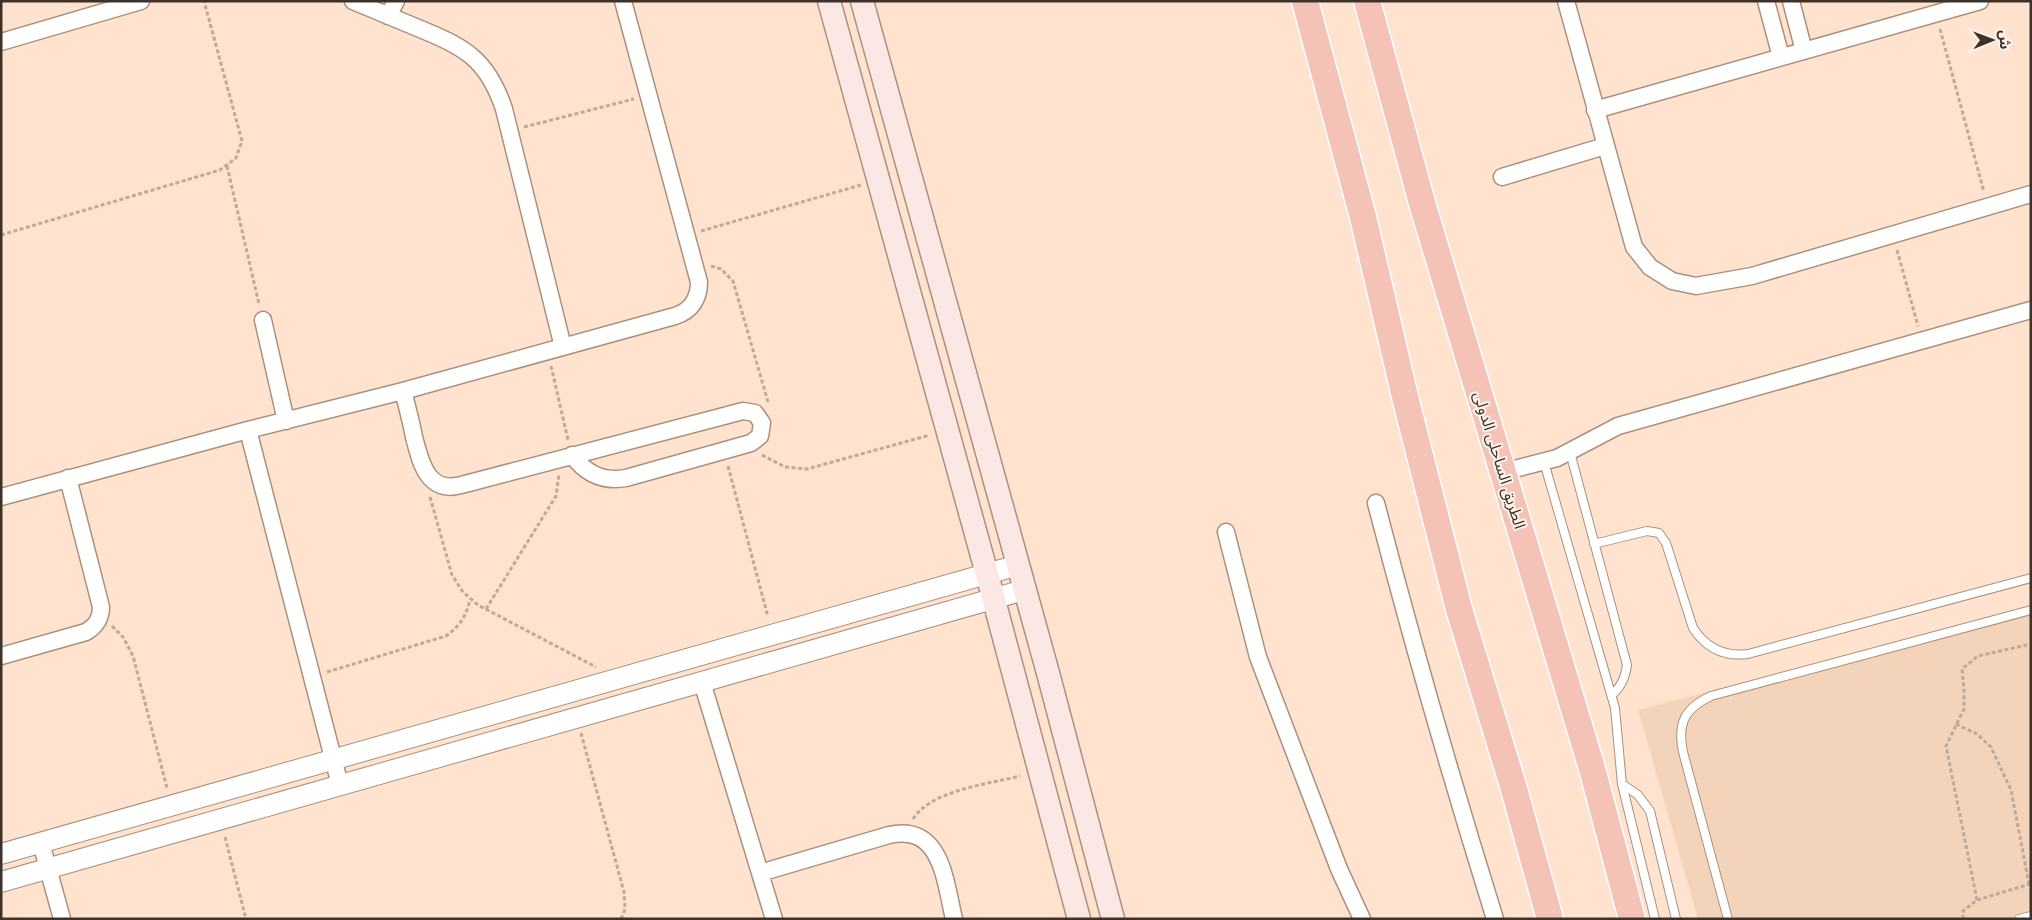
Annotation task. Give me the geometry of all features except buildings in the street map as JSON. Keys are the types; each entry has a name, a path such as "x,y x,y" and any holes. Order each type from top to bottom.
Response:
{"highway":[{"path":"1305,1 1363,217 1406,401 1460,609 1514,789 1550,919"},
{"name":"الطريق الساحلى الدولى","path":"1367,1 1422,203 1593,772 1632,919"}],"main road":[{"path":"829,1 987,574 1079,919"},
{"path":"862,1 1018,565 1113,919"}],"street":[{"path":"1,42 94,8 141,1"},
{"path":"353,1 448,41 472,56 483,66 499,93 563,347"},
{"path":"388,16 396,1"},
{"path":"1,497 248,430 403,391 681,314 696,299 699,282 622,1"},
{"path":"1566,1 1634,247 1650,267 1672,281 1696,286 1722,283 1752,276 2031,194"},
{"path":"1766,1 1782,57"},
{"path":"1791,1 1804,51"},
{"path":"1595,110 1980,1"},
{"path":"1502,177 1605,146"},
{"path":"1503,472 1544,462 1570,452 1618,426 2031,310"},
{"path":"263,320 286,421"},
{"path":"403,391 421,463 429,477 435,482 450,486 457,486 743,411 755,414 762,423 760,436 751,443 616,480 595,476 586,471 572,456"},
{"path":"248,430 340,785"},
{"path":"1,656 86,632 92,629 99,619 102,607 68,478"},
{"path":"1376,503 1411,637 1466,828 1495,919"},
{"path":"1226,532 1258,657 1340,869 1362,919"},
{"path":"1,854 1018,565"},
{"path":"1,882 1024,590"},
{"path":"702,682 774,919"},
{"path":"760,874 890,835 907,833 924,839 937,854 954,919"},
{"path":"41,843 62,919"}],"lane":[{"path":"1570,452 1627,666 1626,677 1612,695"},
{"path":"1544,462 1612,695 1617,721 1617,748 1622,784 1655,919"},
{"path":"1594,544 1647,531 1659,533 1666,543 1693,628 1698,636 1712,648 1729,654 1748,654 2031,578"},
{"path":"1728,919 1681,745 1682,724 1688,712 1698,702 1711,696 2031,610"},
{"path":"1622,784 1638,795 1650,811 1676,919"},
{"path":"2019,919 2031,916"}],"path":[{"path":"1,235 220,170 236,158 242,141 204,1"},
{"path":"1936,14 1988,207"},
{"path":"509,131 648,95"},
{"path":"227,166 263,320"},
{"path":"686,235 879,180"},
{"path":"1892,235 1922,340"},
{"path":"695,268 713,266 721,269 733,281 768,404 768,412 762,423"},
{"path":"547,351 572,456"},
{"path":"751,443 765,458 774,463 796,469 807,469 947,430"},
{"path":"724,450 773,634"},
{"path":"486,609 556,496 559,474 553,460"},
{"path":"421,463 456,584 470,599 486,609 618,678"},
{"path":"312,677 446,636 459,625 470,599"},
{"path":"99,619 112,626 123,637 133,656 172,806"},
{"path":"1976,900 1946,746 1964,709 1962,669 1978,656 2031,644"},
{"path":"577,718 624,892 625,909 621,919"},
{"path":"1956,724 1977,734 1991,747 2011,790 2030,884 1976,900 1963,911 1963,919"},
{"path":"907,833 910,824 919,810 935,798 1039,771"},
{"path":"220,820 246,919"}],"shaded area":[{"path":"2031,607 2031,919 1698,919 1638,710"}]}
